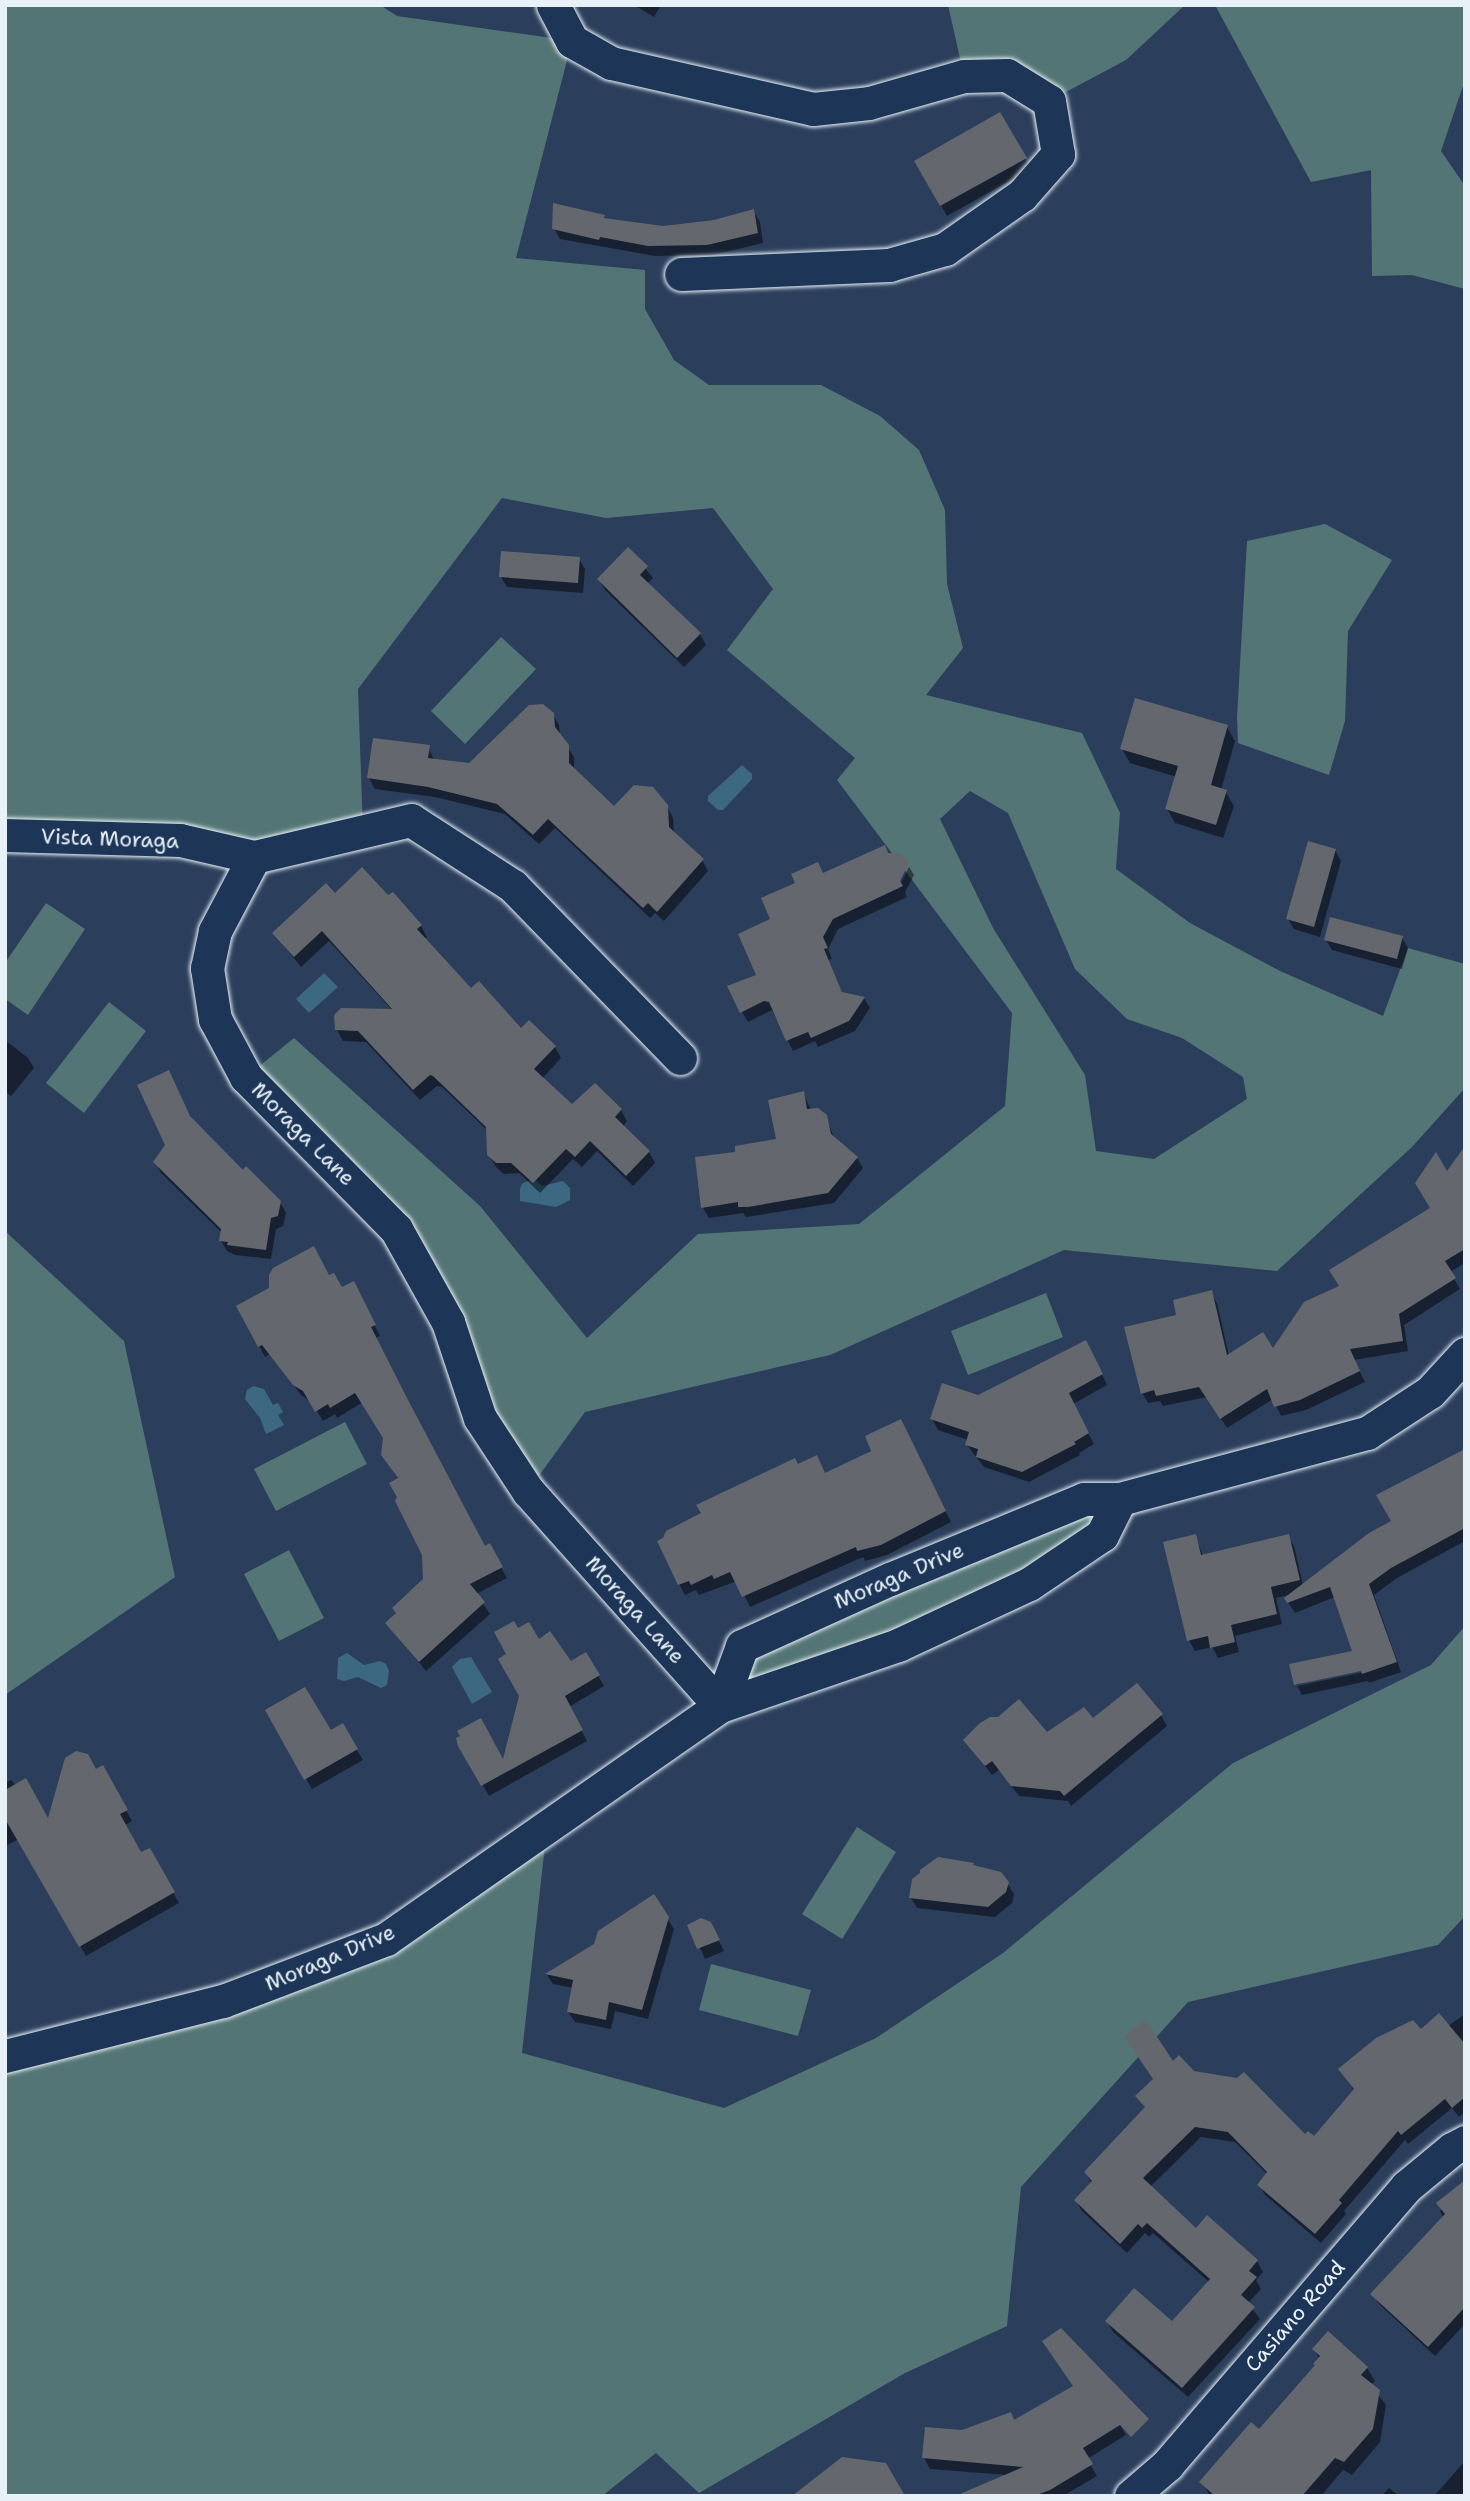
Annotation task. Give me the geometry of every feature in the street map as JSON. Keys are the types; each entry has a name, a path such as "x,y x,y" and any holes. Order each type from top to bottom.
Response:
{"street":[{"path":"553,5 572,41 611,63 813,109 869,103 964,76 1007,75 1049,101 1058,154 1022,195 945,249 889,265 681,274"},
{"path":"254,857 411,820 513,886 680,1058"},
{"name":"Vista Moraga","path":"5,835 180,840 254,857"},
{"name":"Moraga Lane","path":"254,857 215,931 207,968 215,1019 246,1077 396,1229 448,1322 480,1418 527,1491 720,1706"},
{"name":"Moraga Drive","path":"720,1706 742,1646 890,1578 1084,1499 1120,1499 1367,1433 1430,1392 1465,1354"},
{"name":"Moraga Drive","path":"5,2056 223,2001 386,1939 720,1706 898,1646 1029,1584 1102,1535 1120,1499"},
{"name":"Casiano Road","path":"1131,2496 1167,2465 1406,2187 1452,2149 1465,2142"}],"green space":[{"path":"5,5 380,5 397,16 572,41 516,258 645,270 645,309 674,360 709,385 821,385 880,416 919,450 945,510 947,584 963,648 926,695 1082,733 1120,813 1116,869 1190,923 1280,971 1383,1016 1408,948 1465,964 1465,1088 1412,1147 1277,1271 1064,1250 830,1355 585,1412 528,1491 396,1229 246,1077 294,1038 480,1206 587,1338 698,1234 859,1224 1005,1106 1012,1013 837,780 855,758 727,650 773,589 713,508 606,518 502,498 358,689 363,831 254,857 5,835","holes":["970,791 1008,813 1075,969 1127,1019 1182,1038 1243,1077 1247,1099 1154,1159 1096,1151 1085,1075 993,928 940,819"]},
{"path":"948,5 1185,5 1126,60 1049,101 964,76"},
{"path":"1215,5 1465,5 1465,80 1441,151 1465,186 1465,289 1412,275 1372,276 1371,170 1311,182"},
{"path":"1325,524 1392,560 1348,631 1345,721 1329,775 1238,743 1237,717 1247,541"},
{"path":"501,637 536,669 465,744 431,711"},
{"path":"46,903 85,929 28,1015 5,999 5,963"},
{"path":"109,1002 146,1031 84,1113 46,1083"},
{"path":"5,1231 124,1341 175,1577 5,1695"},
{"path":"1046,1293 1063,1337 968,1375 951,1331"},
{"path":"345,1422 367,1464 276,1511 254,1469"},
{"path":"1120,1499 1029,1584 720,1706 742,1646"},
{"path":"289,1550 324,1618 279,1641 244,1574"},
{"path":"1465,1626 1465,1916 1438,1945 1188,2002 1021,2187 1007,2326 905,2373 699,2493 656,2453 602,2496 5,2496 5,2054 386,1939 547,1827 522,2053 724,2108 876,2038 1003,1953 1233,1763 1431,1665"},
{"path":"857,1827 896,1852 842,1939 802,1914"},
{"path":"711,1964 811,1990 798,2036 699,2010"}],"water":[{"path":"742,765 752,774 752,779 723,810 718,810 708,801 708,796"},
{"path":"324,973 338,987 309,1013 296,999"},
{"path":"534,1179 542,1186 563,1181 570,1188 570,1200 556,1207 520,1201 520,1188 523,1183"},
{"path":"253,1386 264,1389 273,1405 278,1403 283,1412 278,1415 284,1425 266,1434 260,1418 245,1399 247,1390"},
{"path":"347,1653 364,1665 380,1661 386,1664 389,1671 387,1685 381,1688 358,1677 344,1681 337,1679 338,1658"},
{"path":"471,1657 492,1692 472,1704 452,1667 460,1659"}],"building":[{"path":"1000,112 1027,158 940,206 914,161"},
{"path":"553,203 605,215 604,218 663,226 714,220 754,209 758,233 707,245 648,246 600,237 599,240 552,229"},
{"path":"628,547 648,566 640,575 701,633 677,658 597,579"},
{"path":"501,551 580,557 578,583 499,577"},
{"path":"1135,698 1228,725 1211,785 1227,790 1216,825 1165,809 1178,766 1120,749"},
{"path":"543,704 554,713 555,727 569,745 569,763 614,806 634,785 653,787 668,805 669,827 704,859 657,912 648,903 643,908 548,819 533,835 497,804 428,787 367,778 373,738 430,745 428,758 469,763 529,705"},
{"path":"1308,841 1336,849 1314,927 1286,919"},
{"path":"885,845 888,853 901,854 909,863 900,881 903,886 833,919 823,937 828,948 824,949 842,992 865,997 849,1021 811,1038 808,1032 786,1041 769,1002 764,1001 740,1013 727,986 756,975 738,934 770,919 761,898 795,883 791,874 818,862 823,873"},
{"path":"362,867 388,895 393,892 422,925 417,929 471,988 479,981 521,1028 529,1020 556,1046 534,1069 572,1104 595,1083 622,1109 615,1117 650,1151 626,1176 590,1141 575,1157 566,1149 533,1183 511,1163 496,1163 487,1155 486,1127 433,1076 430,1075 413,1090 358,1031 335,1030 334,1015 341,1008 392,1009 322,931 294,957 272,933 326,883 335,893"},
{"path":"1330,917 1403,936 1397,959 1324,940"},
{"path":"169,1070 190,1116 243,1170 246,1166 281,1201 278,1216 271,1218 266,1250 227,1245 228,1242 219,1241 221,1229 153,1162 165,1145 137,1085"},
{"path":"804,1091 807,1109 818,1108 827,1115 831,1134 858,1157 828,1193 748,1207 738,1207 738,1202 701,1208 695,1157 735,1152 735,1146 776,1139 768,1100"},
{"path":"1465,1146 1465,1249 1445,1261 1456,1278 1399,1314 1403,1341 1350,1349 1360,1371 1300,1400 1274,1407 1267,1389 1220,1419 1199,1387 1156,1396 1154,1390 1141,1394 1124,1327 1176,1315 1173,1300 1212,1290 1227,1355 1263,1332 1273,1348 1304,1302 1339,1286 1329,1270 1430,1208 1415,1183 1436,1152 1447,1171"},
{"path":"314,1246 329,1275 334,1273 342,1287 354,1281 376,1325 371,1327 407,1398 485,1546 490,1543 503,1567 470,1584 485,1602 419,1662 385,1623 396,1613 392,1608 423,1579 422,1555 389,1483 398,1478 381,1455 383,1438 355,1393 330,1408 328,1404 315,1412 303,1391 293,1385 262,1345 258,1347 236,1306 269,1288 269,1275 273,1268"},
{"path":"1086,1340 1103,1374 1069,1393 1089,1433 1074,1442 1076,1444 1022,1472 976,1457 978,1449 965,1445 969,1432 930,1419 942,1383 978,1395"},
{"path":"901,1419 946,1511 881,1545 857,1551 856,1547 742,1597 730,1572 714,1579 712,1575 691,1585 689,1581 678,1585 657,1541 663,1538 666,1531 701,1513 696,1505 795,1458 798,1464 817,1455 825,1473 871,1451 865,1436"},
{"path":"1465,1449 1465,1528 1391,1568 1369,1584 1397,1662 1362,1674 1361,1671 1294,1685 1289,1664 1352,1651 1330,1587 1287,1603 1284,1598 1369,1533 1391,1521 1376,1495"},
{"path":"1196,1534 1201,1555 1289,1534 1300,1580 1271,1587 1277,1614 1231,1625 1235,1642 1210,1648 1208,1636 1187,1641 1163,1542"},
{"path":"514,1621 518,1628 529,1622 539,1639 550,1631 571,1661 586,1652 600,1675 565,1696 583,1730 481,1786 458,1746 456,1738 460,1736 457,1731 481,1718 503,1759 519,1696 498,1659 506,1654 494,1632"},
{"path":"1137,1683 1163,1714 1064,1796 1060,1791 1011,1786 992,1761 985,1766 963,1740 980,1723 990,1717 998,1717 1019,1699 1047,1732 1084,1707 1093,1718"},
{"path":"305,1687 331,1730 343,1723 358,1749 304,1780 265,1710"},
{"path":"76,1751 88,1754 96,1769 103,1765 128,1810 120,1814 141,1852 150,1848 175,1892 79,1947 5,1819 5,1790 26,1778 48,1818 65,1758"},
{"path":"938,1857 974,1863 973,1865 1001,1872 1009,1882 1006,1892 988,1907 909,1898 912,1879"},
{"path":"654,1894 669,1917 642,2010 609,2002 606,2020 567,2012 573,1980 545,1974 594,1944 598,1931"},
{"path":"701,1918 711,1922 720,1940 697,1949 687,1925"},
{"path":"1439,2013 1465,2044 1465,2097 1452,2108 1445,2099 1401,2135 1398,2131 1339,2200 1342,2203 1315,2234 1257,2185 1267,2172 1228,2132 1195,2127 1143,2178 1196,2228 1207,2215 1258,2260 1249,2271 1257,2277 1241,2295 1255,2307 1182,2388 1105,2321 1134,2288 1172,2321 1210,2279 1147,2223 1142,2228 1138,2224 1120,2244 1074,2200 1092,2181 1084,2172 1145,2107 1135,2096 1153,2079 1124,2036 1146,2020 1173,2061 1179,2055 1194,2071 1237,2078 1244,2072 1305,2134 1308,2131 1314,2136 1354,2089 1338,2069 1376,2038 1413,2020 1421,2029"},
{"path":"1465,2180 1465,2307 1428,2347 1370,2294 1445,2214 1436,2203"},
{"path":"1061,2328 1149,2419 1131,2437 1120,2425 1083,2448 1093,2464 1050,2490 1034,2496 955,2496 1023,2467 922,2458 925,2427 962,2430 1011,2412 1014,2420 1073,2386 1042,2341"},
{"path":"1328,2331 1368,2367 1361,2375 1380,2390 1373,2429 1344,2462 1335,2458 1302,2496 1215,2496 1199,2482 1251,2422 1259,2429 1315,2365 1313,2364 1320,2356 1312,2349"},
{"path":"842,2457 886,2463 905,2496 792,2496"}]}
